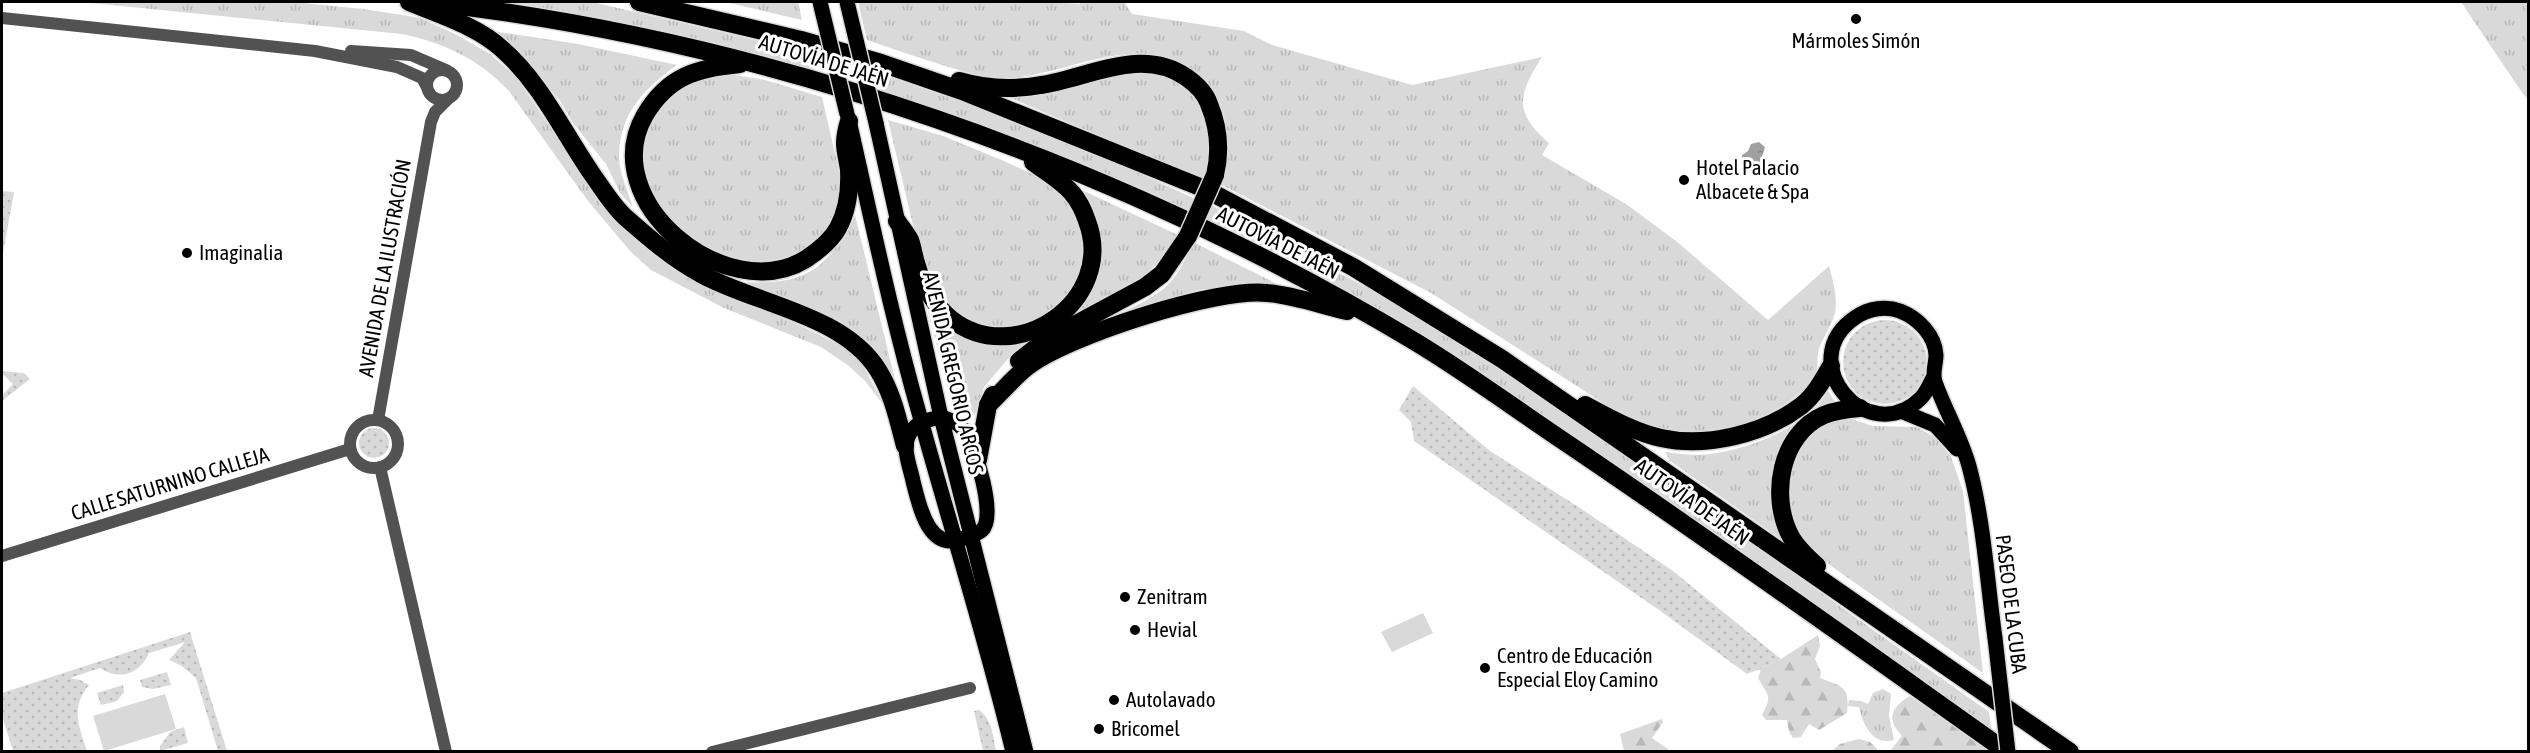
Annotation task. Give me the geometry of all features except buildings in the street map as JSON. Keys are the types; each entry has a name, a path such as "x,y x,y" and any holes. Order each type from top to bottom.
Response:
{"highway":[{"path":"409,2 470,29 501,48 529,77 604,191 622,214 673,257 700,274 735,290 822,323 854,344 877,369 894,402 905,446"},
{"name":"AUTOVÍA DE JAÉN","path":"426,2 627,33 753,63 956,125 1145,202 1275,264 1417,342 1666,510 2008,752"},
{"name":"AUTOVÍA DE JAÉN","path":"639,2 801,40 881,63 962,92 1194,185 1353,267 1527,376 2070,752"},
{"path":"665,2 862,46 940,75 994,88 1043,85 1135,63 1159,64 1177,70 1196,84 1208,100 1219,136 1219,156 1215,175 1188,236 1162,274 1145,287 1043,342 1016,363 1003,379 988,405 978,460"},
{"path":"753,63 710,67 676,80 651,105 642,120 635,143 633,161 637,181 647,201 660,222 698,253 720,264 763,273 794,266 826,244 837,229 845,212 849,170 845,144 848,117"},
{"path":"897,221 910,241 917,269 936,304 951,319 967,329 1002,337 1022,336 1041,329 1060,317 1085,285 1091,267 1093,250 1091,230 1073,194 1013,147"},
{"path":"988,405 1028,366 1067,345 1196,300 1230,294 1266,292 1371,316"},
{"path":"1527,376 1634,430 1662,438 1694,441 1721,438 1776,421 1802,405 1818,387 1831,366"},
{"path":"1835,589 1790,537 1780,501 1779,483 1788,453 1805,429 1823,415 1842,409 1860,408"}],"main road":[{"name":"AVENIDA GREGORIO ARCOS","path":"820,2 885,281 921,421 966,546 1026,752"},
{"name":"AVENIDA GREGORIO ARCOS","path":"847,2 876,123 941,417 966,546 1013,752"},
{"path":"1887,308 1911,316 1931,337 1936,353 1933,378 1922,397 1901,411 1872,413 1849,401 1841,392 1831,366 1834,343 1847,322 1873,309 1887,308"},
{"name":"PASEO DE LA CUBA","path":"1933,378 1968,464 1976,495 2008,752"},
{"name":"PASEO DE LA CUBA","path":"1901,411 1935,425 1947,436 1968,464"},
{"path":"941,417 957,422 965,431 978,460 988,512 987,522 966,546 943,541 932,532 920,510 905,446 910,433 921,421 941,417"}],"street":[{"path":"2,18 315,51 397,67 422,78 428,90 439,100 448,99 456,92 457,82 454,75 435,63 411,56 366,51 315,51"},
{"path":"428,90 427,81 433,73 446,70"},
{"name":"AVENIDA DE LA ILUSTRACIÓN","path":"428,90 431,122"},
{"name":"AVENIDA DE LA ILUSTRACIÓN","path":"378,420 431,122 435,112 448,99"},
{"path":"378,420 387,423 398,438 396,455 392,461 380,468 365,466 358,462 350,449 354,429 365,421 378,420"},
{"name":"CALLE SATURNINO CALLEJA","path":"2,556 350,449"},
{"path":"380,468 446,752"},
{"path":"712,752 970,688"}],"green space":[{"path":"81,2 293,2 421,18 457,35 490,54 517,78 573,161 627,230 657,256 730,298 785,318 848,349 863,365 885,407 866,382 849,366 821,347 724,308 651,270 630,251 588,201 509,91 486,70 460,54 432,42 402,34"},
{"path":"484,2 592,2 811,53 816,74"},
{"path":"725,2 798,2 802,20"},
{"path":"858,2 1080,4 1080,2 1124,2 1132,14 1244,31 1272,45 1412,85 1542,57 1528,82 1523,103 1529,122 1549,143 1542,155 1626,204 1676,241 1768,320 1829,266 1836,304 1833,320 1819,349 1815,375 1804,389 1772,412 1733,426 1694,432 1676,431 1624,416 1431,293 1220,184 1227,147 1223,111 1210,89 1187,68 1163,57 1136,54 1109,57 1025,76 989,78 941,65 867,40"},
{"path":"2461,2 2528,2 2528,99 2523,94"},
{"path":"486,30 578,44 677,65 654,83 636,103 624,127 620,141 619,163 633,207 620,193 606,164 573,123 560,101 538,75"},
{"path":"1147,70 1182,83 1193,92 1206,114 1210,141 1207,168 1203,180 1011,98 1048,93 1105,76"},
{"path":"722,73 765,80 822,97 839,171 841,193 835,218 818,240 801,255 777,265 725,260 684,235 656,204 641,168 645,124 674,88"},
{"path":"877,73 984,109 1088,149 1195,199 1188,213 882,94"},
{"path":"888,120 943,136 1004,161 1047,181 1068,197 1079,217 1085,241 1085,264 1065,302 1030,325 990,329 967,321 949,309 936,292 919,250"},
{"path":"2,191 14,192 2,259"},
{"path":"1084,191 1178,235 1156,265 1144,276 1118,293 1070,316 1095,218"},
{"path":"1209,204 1405,308 1606,440 1989,712 1992,733 1523,403 1202,220"},
{"path":"855,215 897,388 883,364 867,345 849,330 809,308 738,282 780,281 810,272 833,251"},
{"path":"1193,242 1285,288 1248,283 1198,290 1091,326 1135,306 1166,287 1179,270"},
{"path":"928,311 954,330 982,343 1007,346 1035,338 1012,354 984,387 975,415 954,413"},
{"path":"1885,320 1901,323 1915,332 1924,346 1927,362 1924,378 1915,392 1901,401 1885,404 1869,401 1855,392 1846,378 1843,362 1846,346 1855,332 1869,323"},
{"path":"2,360 3,371 24,373 30,379 2,401 2,395 13,384 2,373"},
{"path":"1413,386 1490,451 1673,571 1781,659 1747,674 1659,610 1414,441 1411,422 1399,410"},
{"path":"1828,391 1835,402 1821,408 1789,435 1779,451 1776,464 1785,542 1670,461 1665,452 1698,455 1733,450 1752,444 1805,417"},
{"path":"1849,418 1872,426 1917,427 1936,438 1951,457 1963,491 1983,673 1834,568 1813,550 1797,528 1791,511 1789,494 1796,458 1804,443 1816,431 1831,422"},
{"path":"374,428 385,432 389,443 385,454 374,458 363,454 359,443 363,432"},
{"path":"1423,613 1433,633 1392,652 1381,632"},
{"path":"190,632 227,751 218,751 196,678 182,666 169,660 185,642 149,653 140,666 128,673 114,674 100,668 70,678 89,685 83,693 78,709 79,725 87,751 13,751 2,716 2,693"},
{"path":"1818,635 1820,646 1815,659 1821,672 1820,678 1843,688 1847,697 1847,713 1819,730 1809,724 1801,737 1793,738 1787,720 1766,720 1762,715 1768,696 1758,678 1761,669 1747,674 1781,659"},
{"path":"167,672 171,685 153,689 142,687 140,680"},
{"path":"123,685 124,692 117,701 101,705 97,693"},
{"path":"1883,689 1891,694 1889,716 1894,740 1886,741 1874,737 1863,720 1859,707 1848,706 1849,700 1868,704 1873,693"},
{"path":"165,694 176,729 104,751 93,716"},
{"path":"1910,696 1990,751 1890,751 1902,736 1894,724 1893,714 1898,704"},
{"path":"979,710 987,718 996,751 983,751 974,711"},
{"path":"1662,719 1663,722 1652,738 1668,749 1667,751 1624,751 1620,734"},
{"path":"184,727 188,743 160,751 160,746 170,732"},
{"path":"1859,739 1870,742 1879,751 1831,751 1840,744"}],"water":[{"path":"1759,142 1765,147 1759,166 1753,168 1742,158 1742,155 1748,151 1751,144"}],"place":[{"name":"Mármoles Simón","path":"1856,19"},
{"name":"Hotel Palacio Albacete & Spa","path":"1684,180"},
{"name":"Imaginalia","path":"187,253"},
{"name":"Zenitram","path":"1125,597"},
{"name":"Hevial","path":"1135,630"},
{"name":"Centro de Educación Especial Eloy Camino","path":"1485,668"},
{"name":"Autolavado","path":"1114,700"},
{"name":"Bricomel","path":"1099,729"}]}
